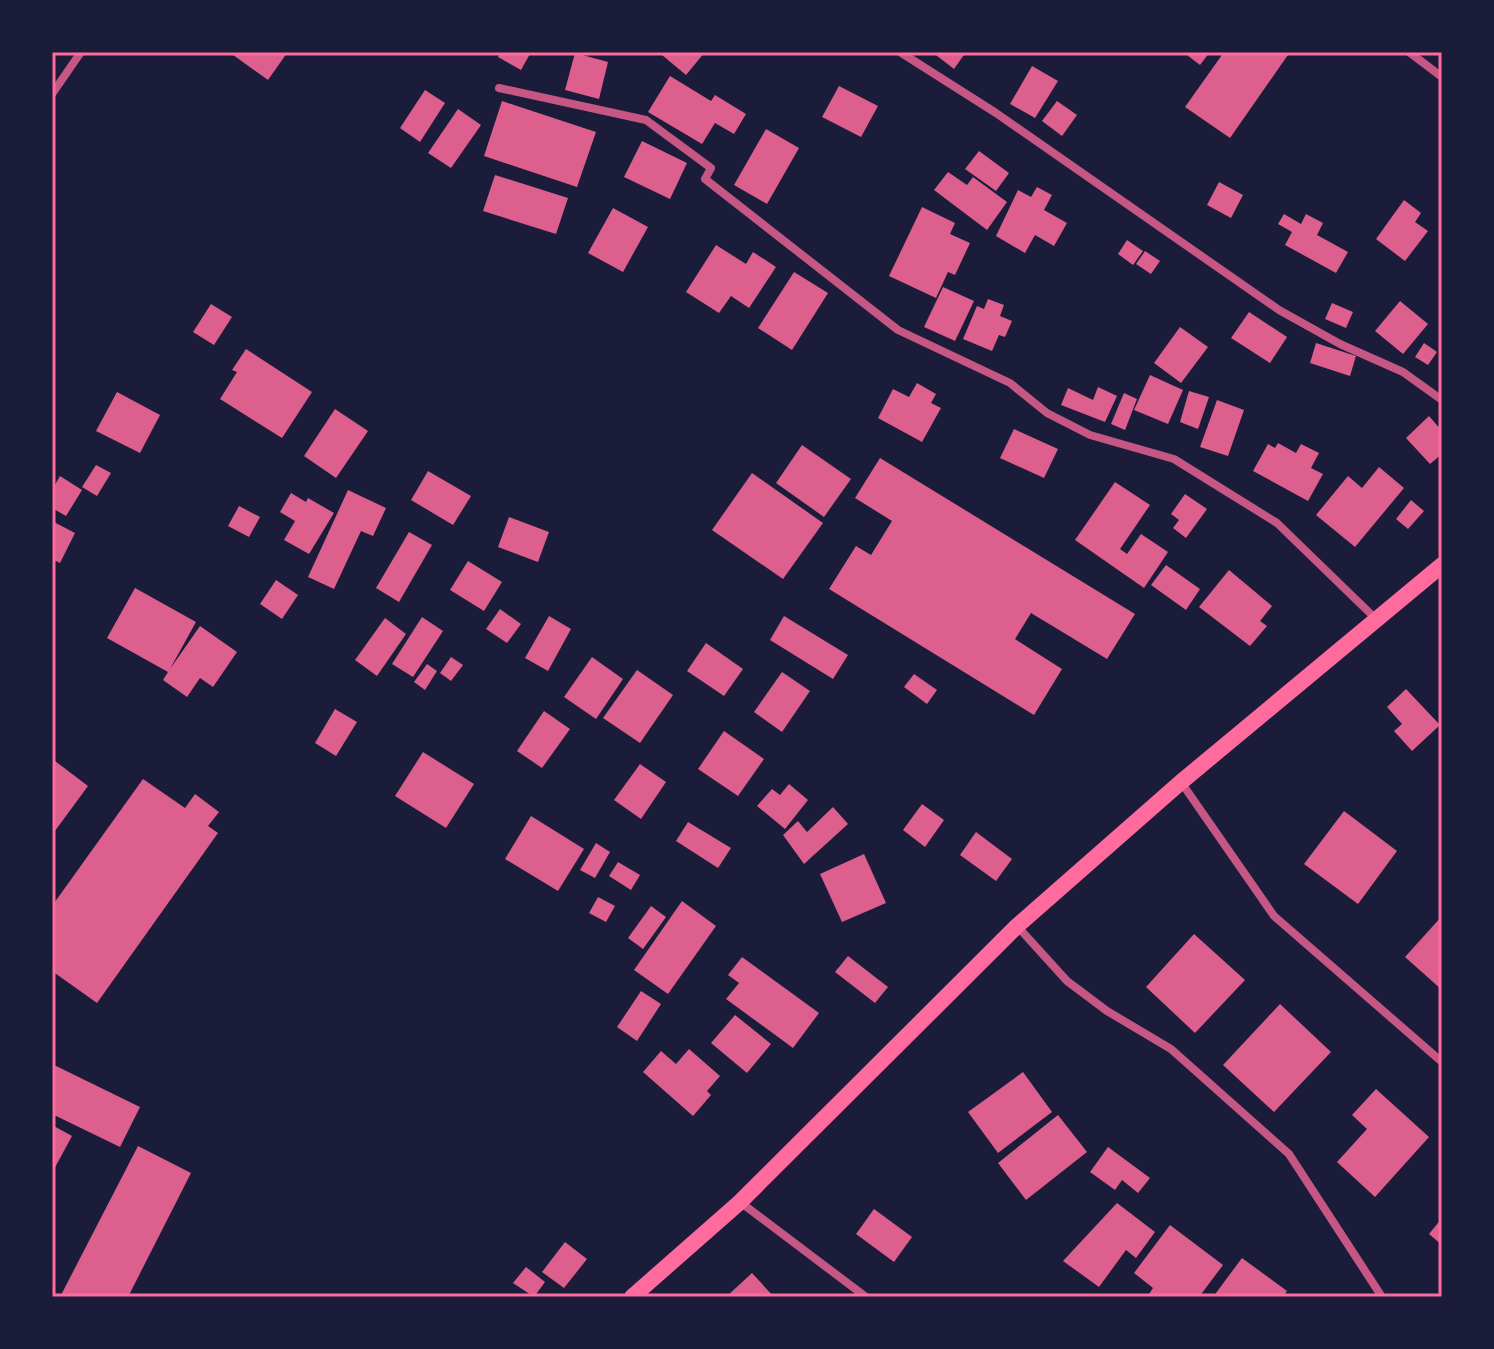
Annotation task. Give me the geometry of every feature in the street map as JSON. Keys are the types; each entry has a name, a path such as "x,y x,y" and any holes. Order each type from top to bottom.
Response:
{"main road":[{"path":"632,1297 740,1202 1017,926 1181,782 1442,565"}],"street":[{"path":"52,94 81,52"},
{"path":"900,52 996,113 1279,310 1340,344 1403,372 1442,400"},
{"path":"1409,52 1442,77"},
{"path":"499,88 646,120 711,168 705,179 898,330 1010,383 1047,413 1090,435 1174,459 1277,523 1376,619"},
{"path":"1181,782 1274,916 1442,1062"},
{"path":"1017,926 1067,981 1107,1011 1171,1049 1289,1154 1382,1297"},
{"path":"740,1202 866,1297"}],"building":[{"path":"229,52 285,52 287,53 268,80"},
{"path":"501,52 531,52 521,70 498,57"},
{"path":"665,52 705,52 686,75 662,55"},
{"path":"932,52 966,52 954,69"},
{"path":"1183,52 1210,52 1200,65"},
{"path":"1224,52 1290,52 1230,138 1185,107"},
{"path":"575,53 608,62 599,99 565,90"},
{"path":"1032,66 1058,81 1035,118 1010,104"},
{"path":"670,76 711,101 715,95 746,114 734,134 715,123 702,144 648,112"},
{"path":"839,86 878,106 861,137 822,117"},
{"path":"425,90 445,103 420,142 400,128"},
{"path":"502,101 596,132 577,187 484,156"},
{"path":"1057,101 1077,115 1062,136 1042,121"},
{"path":"458,109 481,125 451,168 428,153"},
{"path":"766,129 799,148 767,204 734,185"},
{"path":"642,141 687,163 670,199 624,177"},
{"path":"979,151 1009,173 996,191 965,169"},
{"path":"948,172 967,185 973,177 1007,202 987,230 934,190"},
{"path":"495,175 568,198 556,234 483,211"},
{"path":"1219,182 1243,195 1231,218 1207,205"},
{"path":"1037,187 1052,195 1044,210 1067,223 1054,246 1035,235 1025,253 996,236 1018,190 1031,197"},
{"path":"1404,200 1421,213 1415,222 1428,231 1405,261 1376,239"},
{"path":"922,207 955,223 950,234 970,243 955,275 948,272 936,298 889,276"},
{"path":"613,208 648,227 623,272 588,253"},
{"path":"1284,214 1301,224 1306,214 1323,223 1317,235 1348,252 1336,273 1285,245 1292,232 1278,224"},
{"path":"1127,240 1143,251 1133,265 1118,254"},
{"path":"716,245 746,264 753,252 776,267 749,308 731,296 719,313 686,292"},
{"path":"1145,251 1160,261 1151,274 1136,264"},
{"path":"794,272 828,293 792,350 758,328"},
{"path":"943,287 974,301 955,341 924,327"},
{"path":"988,299 1004,305 1000,316 1012,321 1005,337 999,335 992,351 963,339 977,306 984,309"},
{"path":"1400,301 1428,324 1403,354 1375,331"},
{"path":"1332,303 1353,312 1346,328 1325,319"},
{"path":"211,304 232,317 214,345 193,332"},
{"path":"1249,312 1287,337 1270,363 1231,338"},
{"path":"1180,327 1208,347 1181,383 1154,363"},
{"path":"1316,343 1356,356 1350,376 1310,363"},
{"path":"1424,343 1437,352 1428,365 1415,357"},
{"path":"246,349 312,392 282,438 220,399 237,372 232,370"},
{"path":"1150,375 1183,390 1168,424 1134,410"},
{"path":"917,383 936,394 931,403 941,408 922,442 878,418 893,389 909,397"},
{"path":"1098,387 1117,396 1105,422 1061,405 1068,388 1093,400"},
{"path":"1189,391 1209,397 1198,429 1180,422"},
{"path":"117,392 160,415 140,453 96,431"},
{"path":"1124,393 1137,399 1125,430 1111,424"},
{"path":"1217,400 1244,410 1228,456 1200,447"},
{"path":"335,409 368,431 336,478 304,456"},
{"path":"1429,416 1442,431 1442,454 1430,464 1406,438"},
{"path":"1014,429 1058,449 1044,478 1000,458"},
{"path":"1278,443 1296,453 1301,444 1319,453 1311,468 1323,474 1308,501 1253,471 1268,444 1275,448"},
{"path":"802,445 851,479 824,517 776,483"},
{"path":"880,458 1135,614 1107,659 1031,613 1015,639 1062,669 1034,715 829,589 856,546 871,555 892,521 855,498"},
{"path":"96,465 111,473 97,496 82,487"},
{"path":"1379,467 1404,488 1355,547 1316,515 1348,476 1362,488"},
{"path":"428,471 471,496 453,525 411,500"},
{"path":"752,473 823,523 783,579 712,530"},
{"path":"60,476 82,490 66,516 52,508 52,490"},
{"path":"1115,482 1150,505 1120,549 1127,554 1141,534 1168,552 1144,588 1075,540"},
{"path":"348,490 386,508 373,536 361,531 334,589 308,577"},
{"path":"291,493 306,502 308,498 334,513 309,554 284,540 295,521 280,512"},
{"path":"1185,494 1207,509 1186,538 1173,528 1179,520 1171,514"},
{"path":"1411,500 1424,511 1408,529 1396,519"},
{"path":"239,506 260,517 249,537 228,526"},
{"path":"509,517 549,532 538,562 498,547"},
{"path":"52,521 75,533 60,563 52,559"},
{"path":"409,532 432,545 399,602 376,588"},
{"path":"468,561 502,582 484,611 450,590"},
{"path":"1166,565 1200,589 1186,610 1151,585"},
{"path":"1229,570 1272,606 1260,621 1267,626 1250,646 1199,607"},
{"path":"276,580 298,595 282,619 260,604"},
{"path":"135,588 196,622 170,669 200,626 237,652 213,687 200,678 187,697 163,680 168,672 107,638"},
{"path":"500,609 521,624 507,643 486,629"},
{"path":"549,616 571,629 548,671 525,658"},
{"path":"784,616 848,655 833,679 770,640"},
{"path":"422,617 443,631 413,677 392,664"},
{"path":"385,618 406,634 377,676 355,660"},
{"path":"706,643 743,669 724,696 687,671"},
{"path":"451,657 463,665 451,681 440,673"},
{"path":"592,657 623,679 596,719 564,697"},
{"path":"427,664 437,671 425,690 414,682"},
{"path":"637,670 673,695 640,743 603,718"},
{"path":"782,672 810,691 782,732 754,712"},
{"path":"914,674 937,690 927,704 904,687"},
{"path":"1406,689 1440,725 1412,751 1394,731 1402,724 1387,707"},
{"path":"335,709 357,722 336,756 315,743"},
{"path":"544,711 570,729 542,768 517,751"},
{"path":"724,731 764,759 738,796 698,769"},
{"path":"423,752 474,784 446,828 395,796"},
{"path":"55,761 88,786 52,835 52,765"},
{"path":"640,764 666,782 641,819 614,800"},
{"path":"143,779 185,808 195,794 219,812 208,826 218,833 97,1003 52,971 52,906"},
{"path":"789,784 808,800 785,829 757,806 772,789 780,795"},
{"path":"922,804 944,820 925,847 903,830"},
{"path":"833,807 848,824 804,864 783,835 798,821 807,832"},
{"path":"1344,811 1397,851 1358,904 1304,864"},
{"path":"531,816 584,849 558,891 505,859"},
{"path":"688,822 731,848 718,868 676,841"},
{"path":"976,832 1012,859 996,881 960,855"},
{"path":"596,843 610,852 595,878 580,870"},
{"path":"864,854 886,903 842,922 820,874"},
{"path":"618,862 640,875 631,890 609,876"},
{"path":"598,897 615,906 606,922 589,913"},
{"path":"682,901 716,926 668,994 634,970"},
{"path":"651,906 666,917 643,949 628,938"},
{"path":"1442,916 1442,990 1405,957"},
{"path":"1194,934 1245,980 1195,1033 1146,987"},
{"path":"848,956 888,987 875,1003 835,972"},
{"path":"742,957 819,1013 793,1048 726,999 739,983 728,975"},
{"path":"641,991 661,1004 637,1041 617,1027"},
{"path":"1280,1004 1331,1052 1274,1112 1223,1065"},
{"path":"735,1015 771,1044 747,1073 711,1043"},
{"path":"689,1049 720,1076 707,1091 711,1095 693,1116 643,1072 661,1051 676,1064"},
{"path":"52,1064 140,1107 120,1147 52,1114"},
{"path":"1023,1072 1052,1112 998,1153 968,1112"},
{"path":"1376,1089 1429,1137 1375,1197 1337,1162 1367,1129 1352,1115"},
{"path":"1058,1115 1087,1152 1026,1200 998,1163"},
{"path":"52,1125 72,1136 52,1173"},
{"path":"138,1146 191,1173 128,1297 60,1297"},
{"path":"1108,1147 1150,1178 1138,1193 1122,1180 1115,1190 1090,1172"},
{"path":"1117,1203 1155,1232 1136,1258 1126,1250 1099,1287 1063,1261"},
{"path":"874,1209 912,1237 894,1262 856,1234"},
{"path":"1442,1218 1442,1245 1429,1234"},
{"path":"1170,1225 1223,1265 1199,1297 1147,1297 1153,1288 1134,1273"},
{"path":"565,1242 587,1259 564,1288 542,1272"},
{"path":"1242,1258 1287,1291 1283,1297 1213,1297"},
{"path":"526,1267 545,1282 534,1297 513,1283"},
{"path":"752,1273 774,1297 726,1297"}]}
